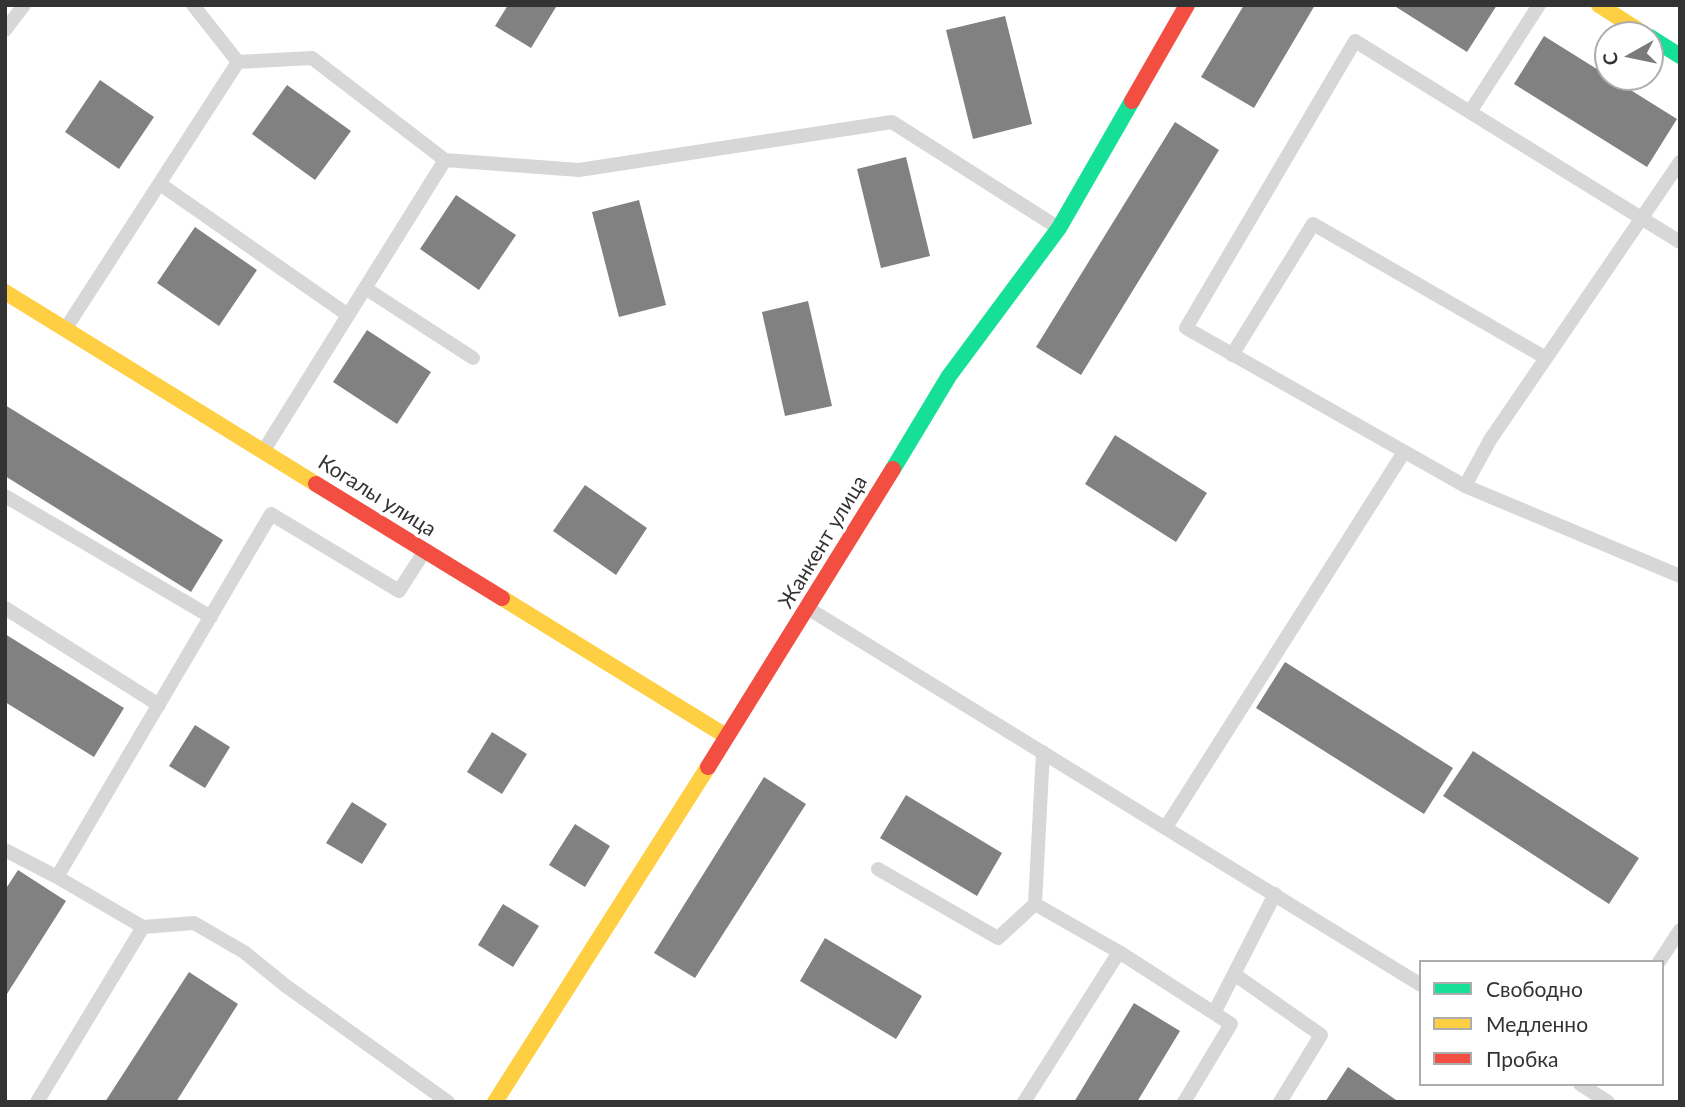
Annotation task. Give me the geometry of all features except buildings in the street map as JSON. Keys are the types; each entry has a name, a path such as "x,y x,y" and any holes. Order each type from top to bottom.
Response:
{"street":[{"name":"Жанкент улица","path":"495,1102 808,608 949,376 1059,228 1187,5"},
{"path":"1599,5 1624,21"},
{"path":"1664,46 1680,56"},
{"name":"Когалы улица","path":"5,292 726,736"}],"lane":[{"path":"5,30 24,5"},
{"path":"193,5 239,62"},
{"path":"1470,112 1539,5"},
{"path":"1680,242 1354,41 1185,328 1465,486 1680,576"},
{"path":"239,62 312,58 445,160 579,170 892,122 1059,228"},
{"path":"65,330 239,62"},
{"path":"263,451 445,160"},
{"path":"1465,486 1490,440 1680,162"},
{"path":"160,184 348,315"},
{"path":"1233,355 1313,224 1546,358"},
{"path":"365,288 473,359"},
{"path":"1166,827 1404,452"},
{"path":"5,496 211,617"},
{"path":"57,877 271,514 399,591 425,551"},
{"path":"5,608 159,705"},
{"path":"808,608 1419,984"},
{"path":"878,869 998,938 1035,904 1043,752"},
{"path":"5,850 143,927 194,923 244,952 286,986 448,1102"},
{"path":"1214,1013 1275,894"},
{"path":"1035,904 1119,952 1231,1024 1184,1102"},
{"path":"37,1102 143,927"},
{"path":"1660,960 1680,930"},
{"path":"1024,1102 1119,952"},
{"path":"1234,974 1321,1035 1279,1102"},
{"path":"1583,1086 1608,1102"}],"traffic: fast":[{"path":"1664,46 1680,56"},
{"path":"893,469 949,376 1059,228 1132,101"}],"traffic: slow":[{"path":"1599,5 1624,21"},
{"path":"5,292 316,484"},
{"path":"502,598 726,736"},
{"path":"495,1102 708,767"}],"traffic: jam":[{"path":"1132,101 1187,5"},
{"path":"708,767 893,469"},
{"path":"316,484 502,598"}]}
